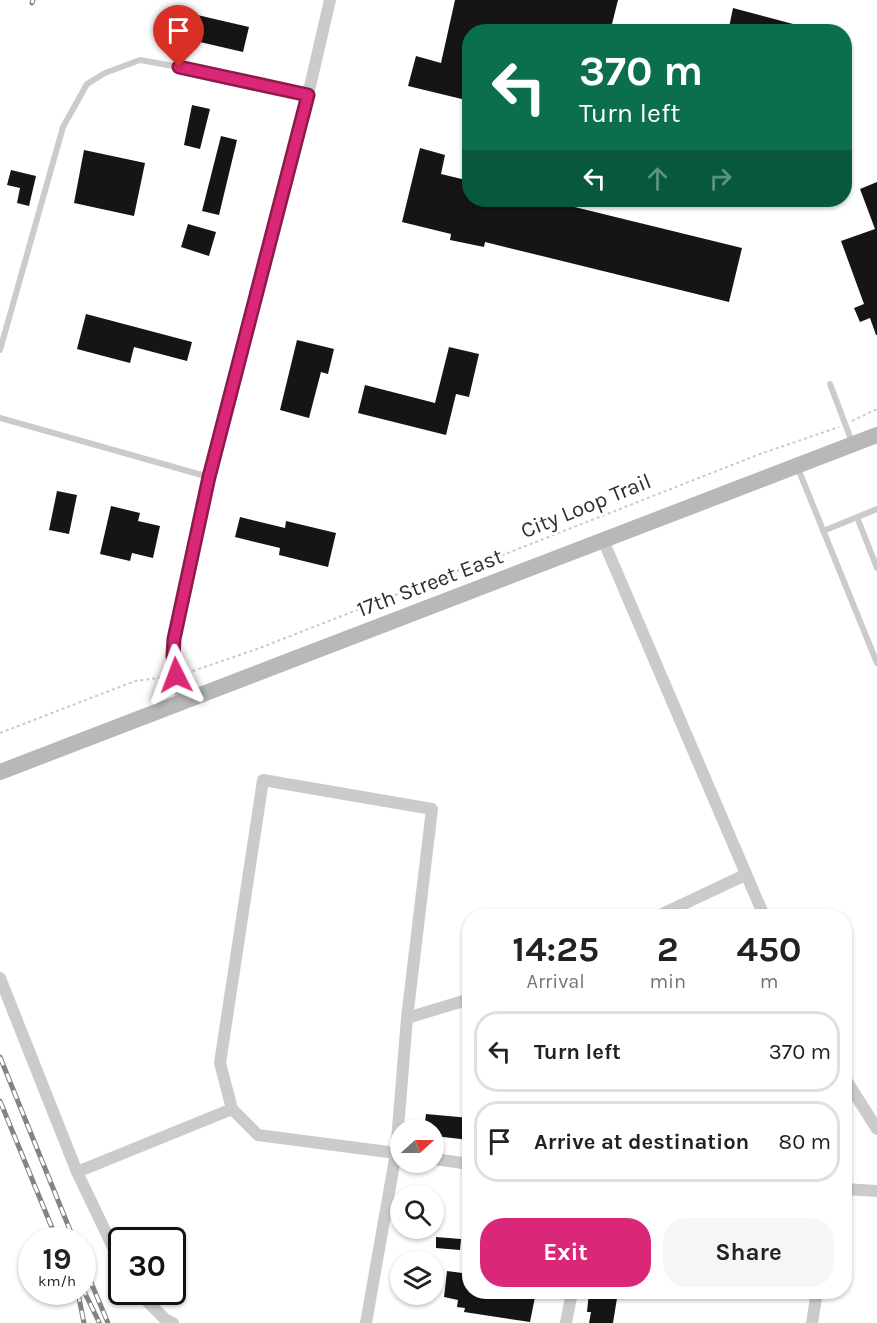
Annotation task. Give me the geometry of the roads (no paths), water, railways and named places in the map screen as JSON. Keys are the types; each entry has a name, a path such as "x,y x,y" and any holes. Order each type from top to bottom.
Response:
{"main road":[{"name":"17th Street East","path":"0,772 877,435"}],"street":[{"path":"183,702 173,656 174,639 209,477 308,95 330,0"},
{"path":"603,540 761,909"},
{"path":"390,1153 258,1135 232,1109 220,1063 263,780 432,809 407,1018 400,1119"},
{"path":"672,909 745,874"},
{"path":"0,978 77,1172 108,1237"},
{"path":"407,1018 462,1001"},
{"path":"852,1090 877,1129"},
{"path":"77,1172 232,1109"},
{"path":"444,1160 462,1163"},
{"path":"366,1323 394,1173"},
{"path":"852,1189 877,1191"},
{"path":"567,1323 571,1299"},
{"path":"812,1323 816,1299"},
{"path":"151,1305 165,1319 173,1323"}],"lane":[{"path":"0,350 63,127 87,84 105,73 141,60 218,74 308,95"},
{"path":"830,384 853,444"},
{"path":"0,418 209,477"},
{"path":"797,466 875,651 877,663"},
{"path":"823,531 877,509"},
{"path":"857,517 877,568"}],"railway":[{"path":"0,1057 69,1227"},
{"path":"0,1101 52,1227"},
{"path":"96,1294 108,1323"},
{"path":"80,1305 84,1323"},
{"path":"91,1305 99,1322"}]}
